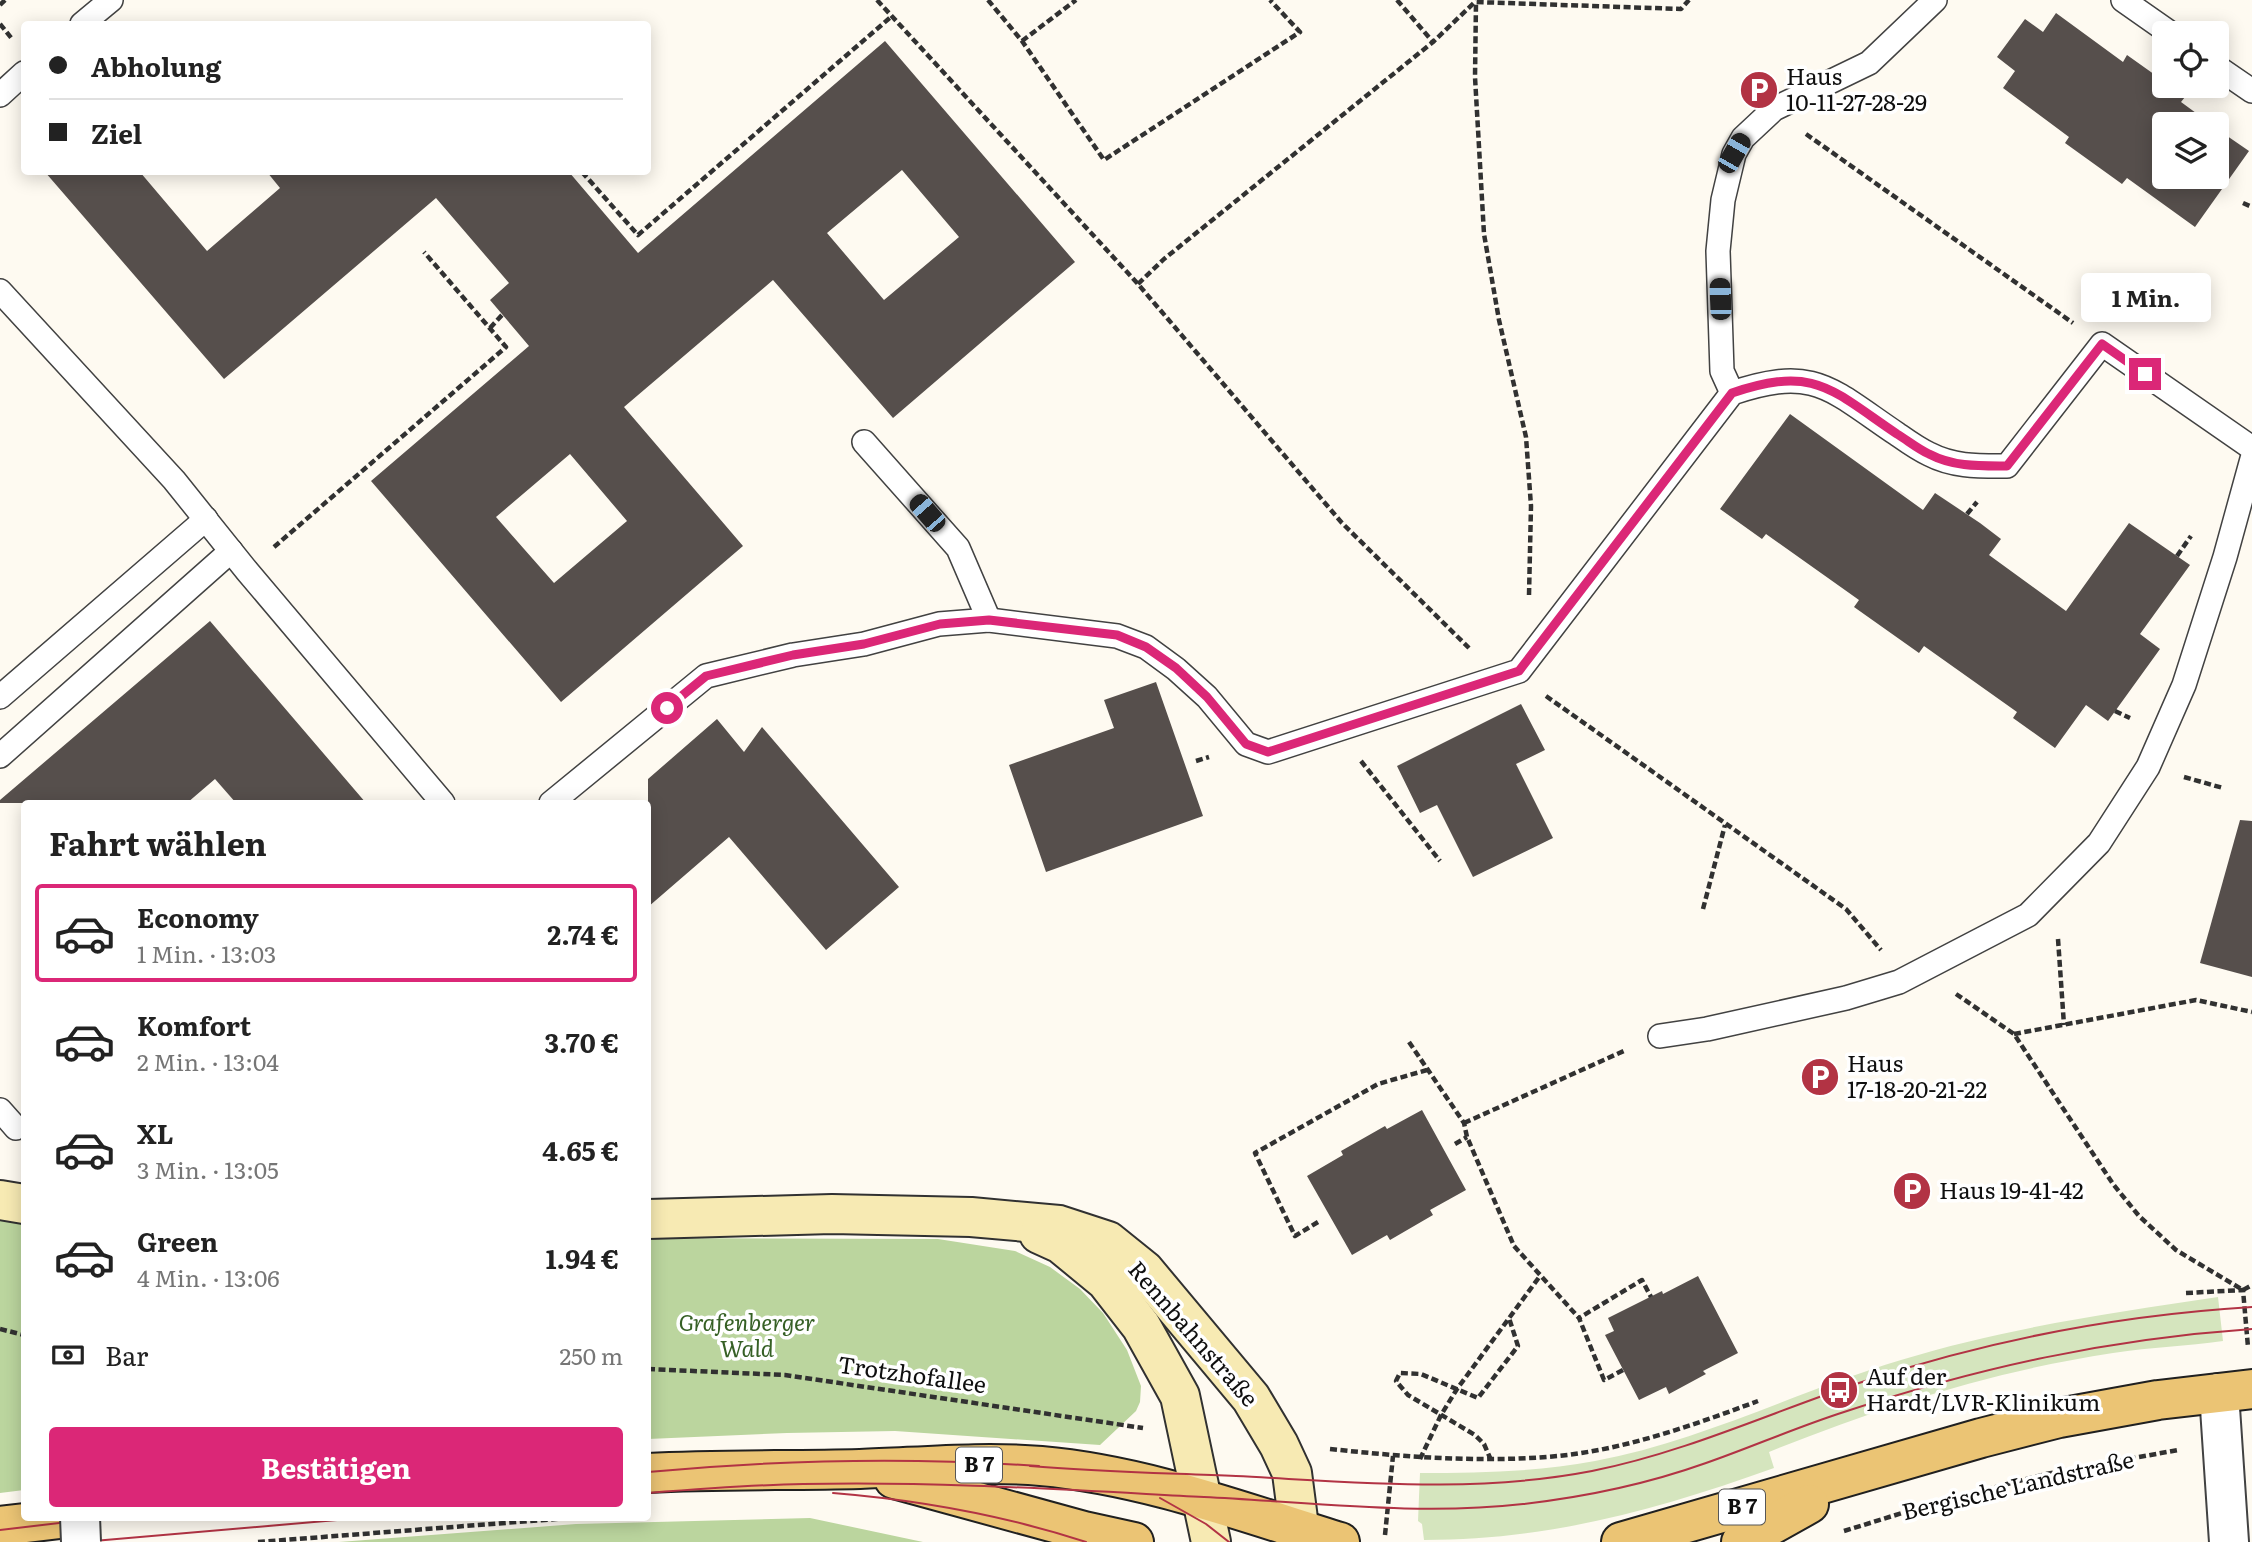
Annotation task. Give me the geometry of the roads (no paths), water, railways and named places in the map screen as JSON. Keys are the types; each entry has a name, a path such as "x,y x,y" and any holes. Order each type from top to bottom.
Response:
{"main road":[{"name":"B 7","path":"1621,1542 2059,1418 2158,1401 2241,1391"},
{"name":"B 7","path":"651,1473 987,1464 1044,1466 1200,1496 1297,1538 1340,1542"},
{"name":"B 7","path":"858,1469 1093,1536 1134,1542"},
{"name":"B 7","path":"1741,1542 1863,1474"},
{"path":"0,1526 43,1521"}],"street":[{"path":"0,1200 21,1204"},
{"name":"Rennbahnstraße","path":"651,1219 832,1214 971,1217 1059,1225 1108,1241 1144,1270 1251,1398 1292,1473 1297,1538"},
{"name":"Rennbahnstraße","path":"1008,1221 1061,1244 1106,1281 1141,1326 1181,1396 1211,1542"},
{"path":"2229,1542 2222,1443 2241,1391"},
{"path":"78,1521 81,1542"}],"lane":[{"path":"86,21 111,0"},
{"path":"1732,393 1722,371 1718,251 1723,200 1734,153 1743,138 1774,109 1869,64 1935,0"},
{"path":"2123,0 2152,21"},
{"path":"2229,75 2252,91"},
{"path":"0,95 21,76"},
{"path":"0,291 174,480 440,800"},
{"path":"555,800 706,676 793,655 864,644 940,624 989,620 1117,635 1146,647 1176,668 1207,697 1246,744 1268,752 1509,674 1732,393 1764,382 1793,379 1812,382 1831,390 1928,454 1960,466 2007,466 2102,344 2252,448"},
{"path":"864,442 958,548 989,620"},
{"path":"1660,1036 1707,1029 1846,998 1899,982 2028,915 2099,843 2148,767 2184,685 2252,459"},
{"path":"0,697 206,519"},
{"path":"0,756 231,551"},
{"path":"0,1110 16,1128"}],"tram line":[{"path":"1030,1466 1370,1483 1458,1484 1547,1478 1592,1471 1662,1453 1865,1381 1960,1353 2105,1323 2252,1307"},
{"path":"651,1493 725,1487 853,1483 1053,1489 1364,1507 1443,1509 1523,1504 1569,1498 1661,1477 1844,1412 1945,1381 2096,1348 2252,1329"},
{"path":"651,1472 843,1461 941,1461 1039,1466"},
{"path":"833,1493 961,1510 1086,1542"},
{"path":"1160,1498 1206,1524 1229,1542"},
{"path":"0,1530 76,1521"},
{"path":"82,1542 326,1521"}],"place":[{"name":"Haus 10-11-27-28-29","path":"1759,90"},
{"name":"Haus 17-18-20-21-22","path":"1820,1077"},
{"name":"Haus 19-41-42","path":"1912,1191"},
{"name":"Auf der Hardt/LVR-Klinikum","path":"1839,1390"}],"park label":[{"name":"Grafenberger Wald","path":"747,1336"}]}
